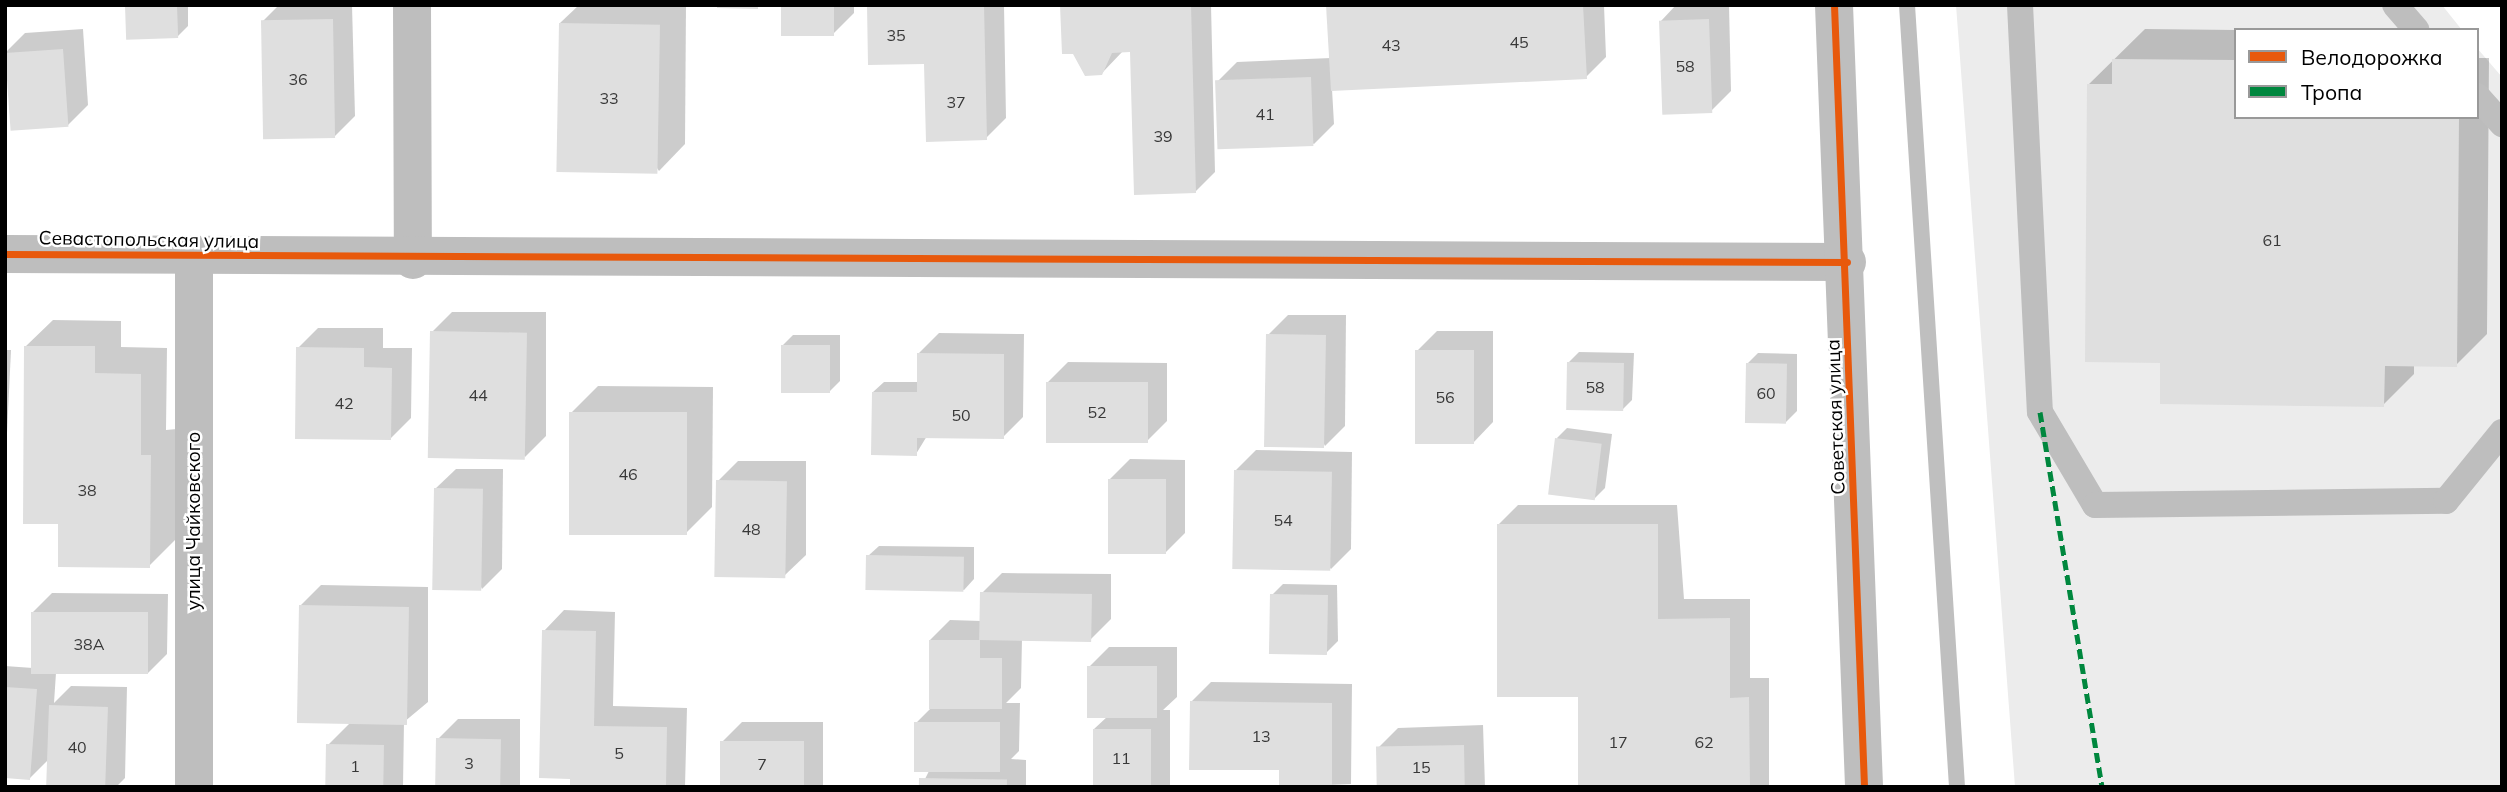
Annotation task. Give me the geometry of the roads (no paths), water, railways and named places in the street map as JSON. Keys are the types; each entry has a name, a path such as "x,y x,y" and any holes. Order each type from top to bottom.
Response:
{"street":[{"path":"412,5 413,260"},
{"name":"Советская улица","path":"1834,5 1847,262 1864,787"},
{"name":"Севастопольская улица","path":"5,254 413,260 1847,262"},
{"name":"улица Чайковского","path":"194,255 194,787"}],"lane":[{"path":"2020,5 2040,412 2095,505 2446,501 2502,432"},
{"path":"2395,5 2415,28"},
{"path":"2479,98 2502,124"}],"waterway":[{"path":"1907,5 1957,787"}]}
